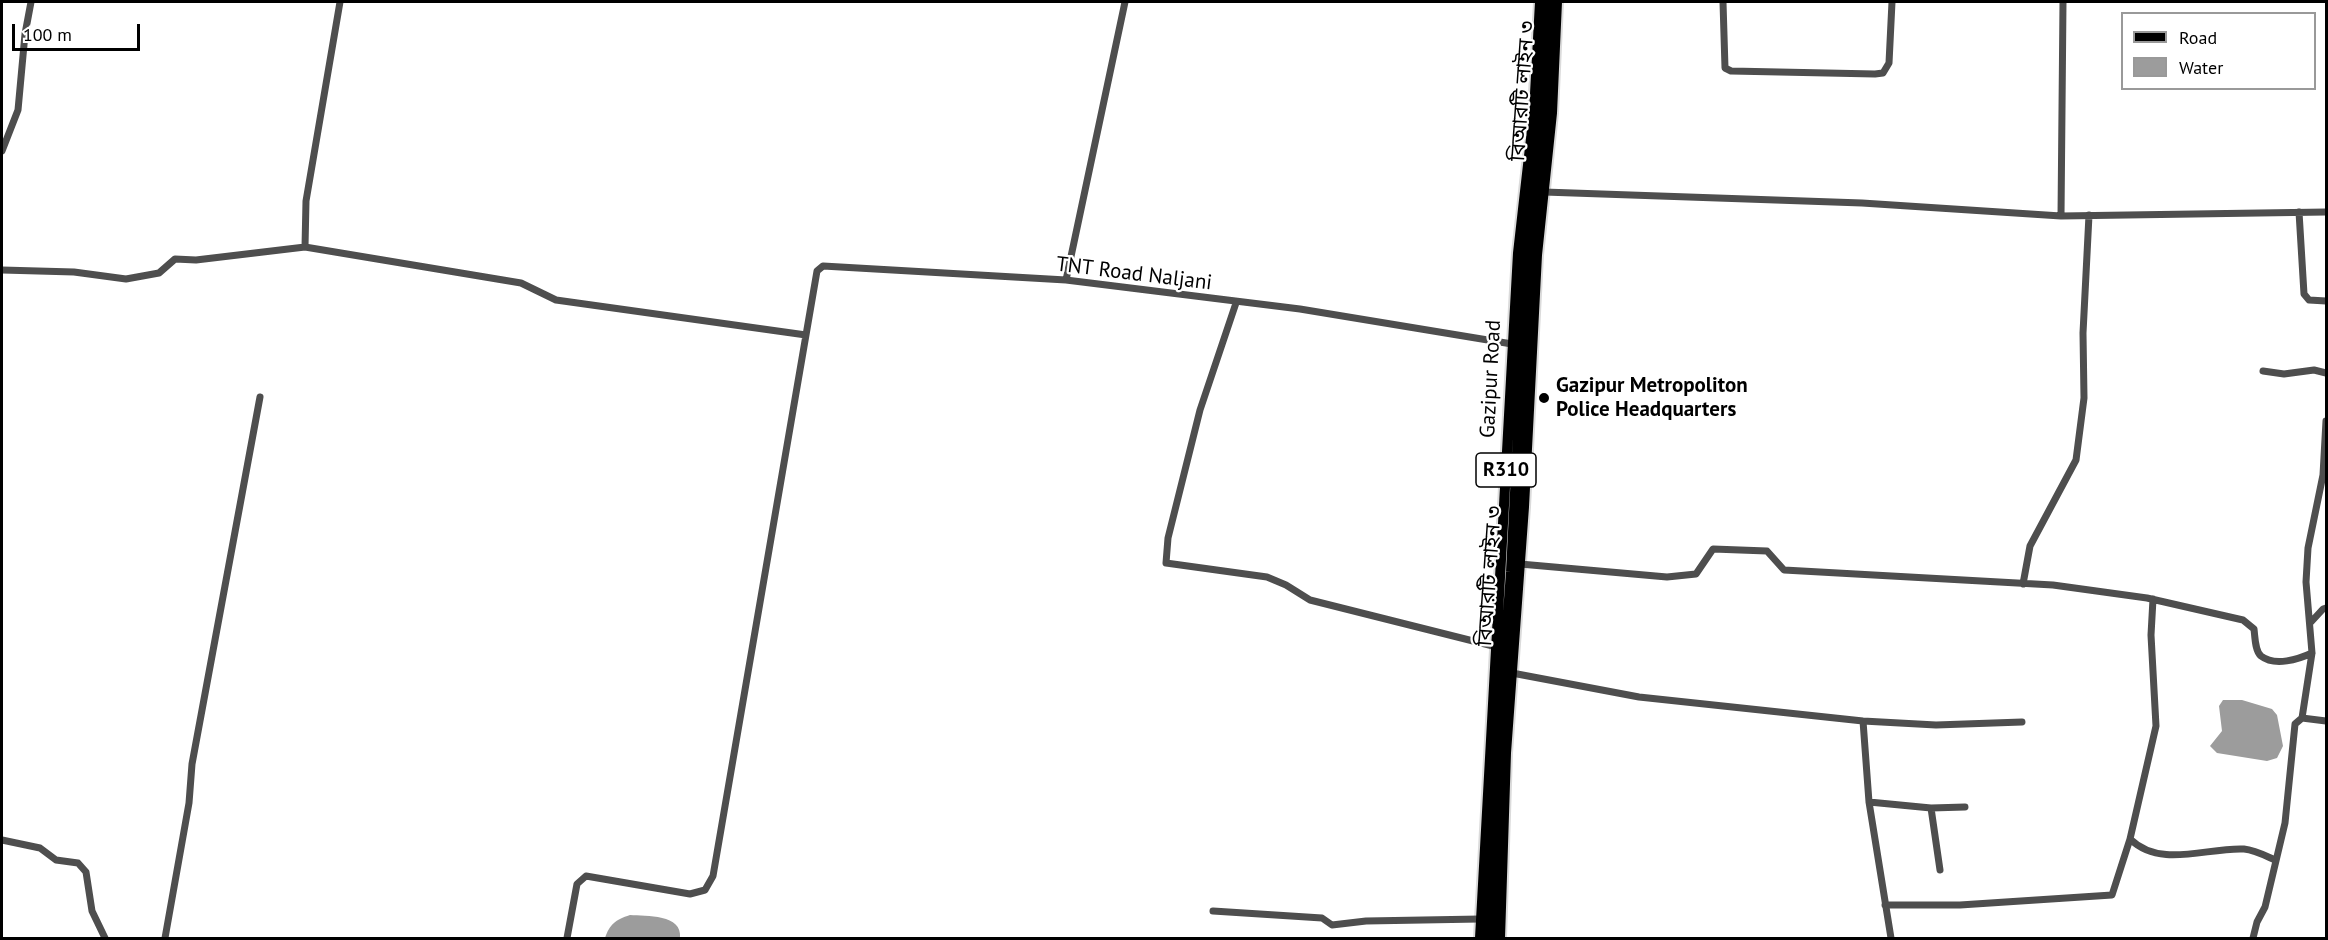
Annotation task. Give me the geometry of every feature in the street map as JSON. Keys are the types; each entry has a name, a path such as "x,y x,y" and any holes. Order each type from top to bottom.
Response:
{"main road":[{"name":"Gazipur Road","path":"1480,939 1512,344 1518,253 1534,112 1540,2"},
{"name":"বিআরটি লাইন ৩","path":"1490,939 1495,792 1510,572 1527,255 1543,112 1549,2"},
{"name":"Gazipur Road","path":"1500,939 1506,764 1520,564 1537,255 1552,113 1557,2"}],"street":[{"path":"2,151 18,110 25,34 31,2"},
{"path":"305,247 306,201 340,2"},
{"path":"1066,280 1125,2"},
{"path":"1724,2 1725,68 1731,71 1875,74 1883,73 1889,63 1892,2"},
{"path":"2061,216 2063,2"},
{"path":"1544,192 1862,203 2061,216 2326,212"},
{"path":"2300,212 2304,294 2309,300 2326,301"},
{"path":"2023,584 2031,546 2076,460 2084,398 2083,356 2089,215"},
{"path":"2,270 74,272 126,279 159,273 175,259 196,260 305,247 521,283 556,300 806,335"},
{"name":"TNT Road Naljani","path":"567,939 577,884 586,876 690,894 705,890 713,876 816,271 823,266 1066,280 1236,303 1300,309 1512,344"},
{"path":"1236,303 1200,410 1168,538 1166,563 1267,577 1286,585 1310,600 1497,647"},
{"path":"2263,371 2284,374 2314,370 2326,373"},
{"path":"165,939 189,803 192,764 260,398"},
{"path":"2253,939 2257,922 2265,907 2290,789 2293,729 2302,718 2312,653 2306,582 2307,555 2323,475 2326,421"},
{"path":"1520,564 1667,577 1696,574 1713,549 1767,551 1784,570 2053,585 2153,599 2243,620 2254,629 2257,650 2260,656 2267,659 2295,660 2312,653"},
{"path":"1885,905 1960,905 2112,895 2130,840 2156,726 2151,635 2153,599"},
{"path":"2311,622 2326,608"},
{"path":"1512,673 1639,697 1863,721 1936,725 2022,722"},
{"path":"2302,718 2326,721"},
{"path":"1863,721 1869,802 1891,939"},
{"path":"1869,802 1931,808 1965,807"},
{"path":"1931,808 1940,870"},
{"path":"2,840 40,849 56,860 78,863 86,872 92,911 105,939"},
{"path":"2130,840 2144,849 2175,855 2248,849 2275,860"},
{"path":"1213,911 1322,918 1332,925 1366,921 1480,919"}],"water":[{"path":"2223,700 2242,700 2272,709 2277,715 2283,746 2277,758 2267,761 2217,753 2210,746 2222,731 2219,706"},
{"path":"630,915 654,916 670,920 676,924 680,938 605,938 614,923"}],"place":[{"name":"Gazipur Metropoliton Police Headquarters","path":"1544,398"}]}
